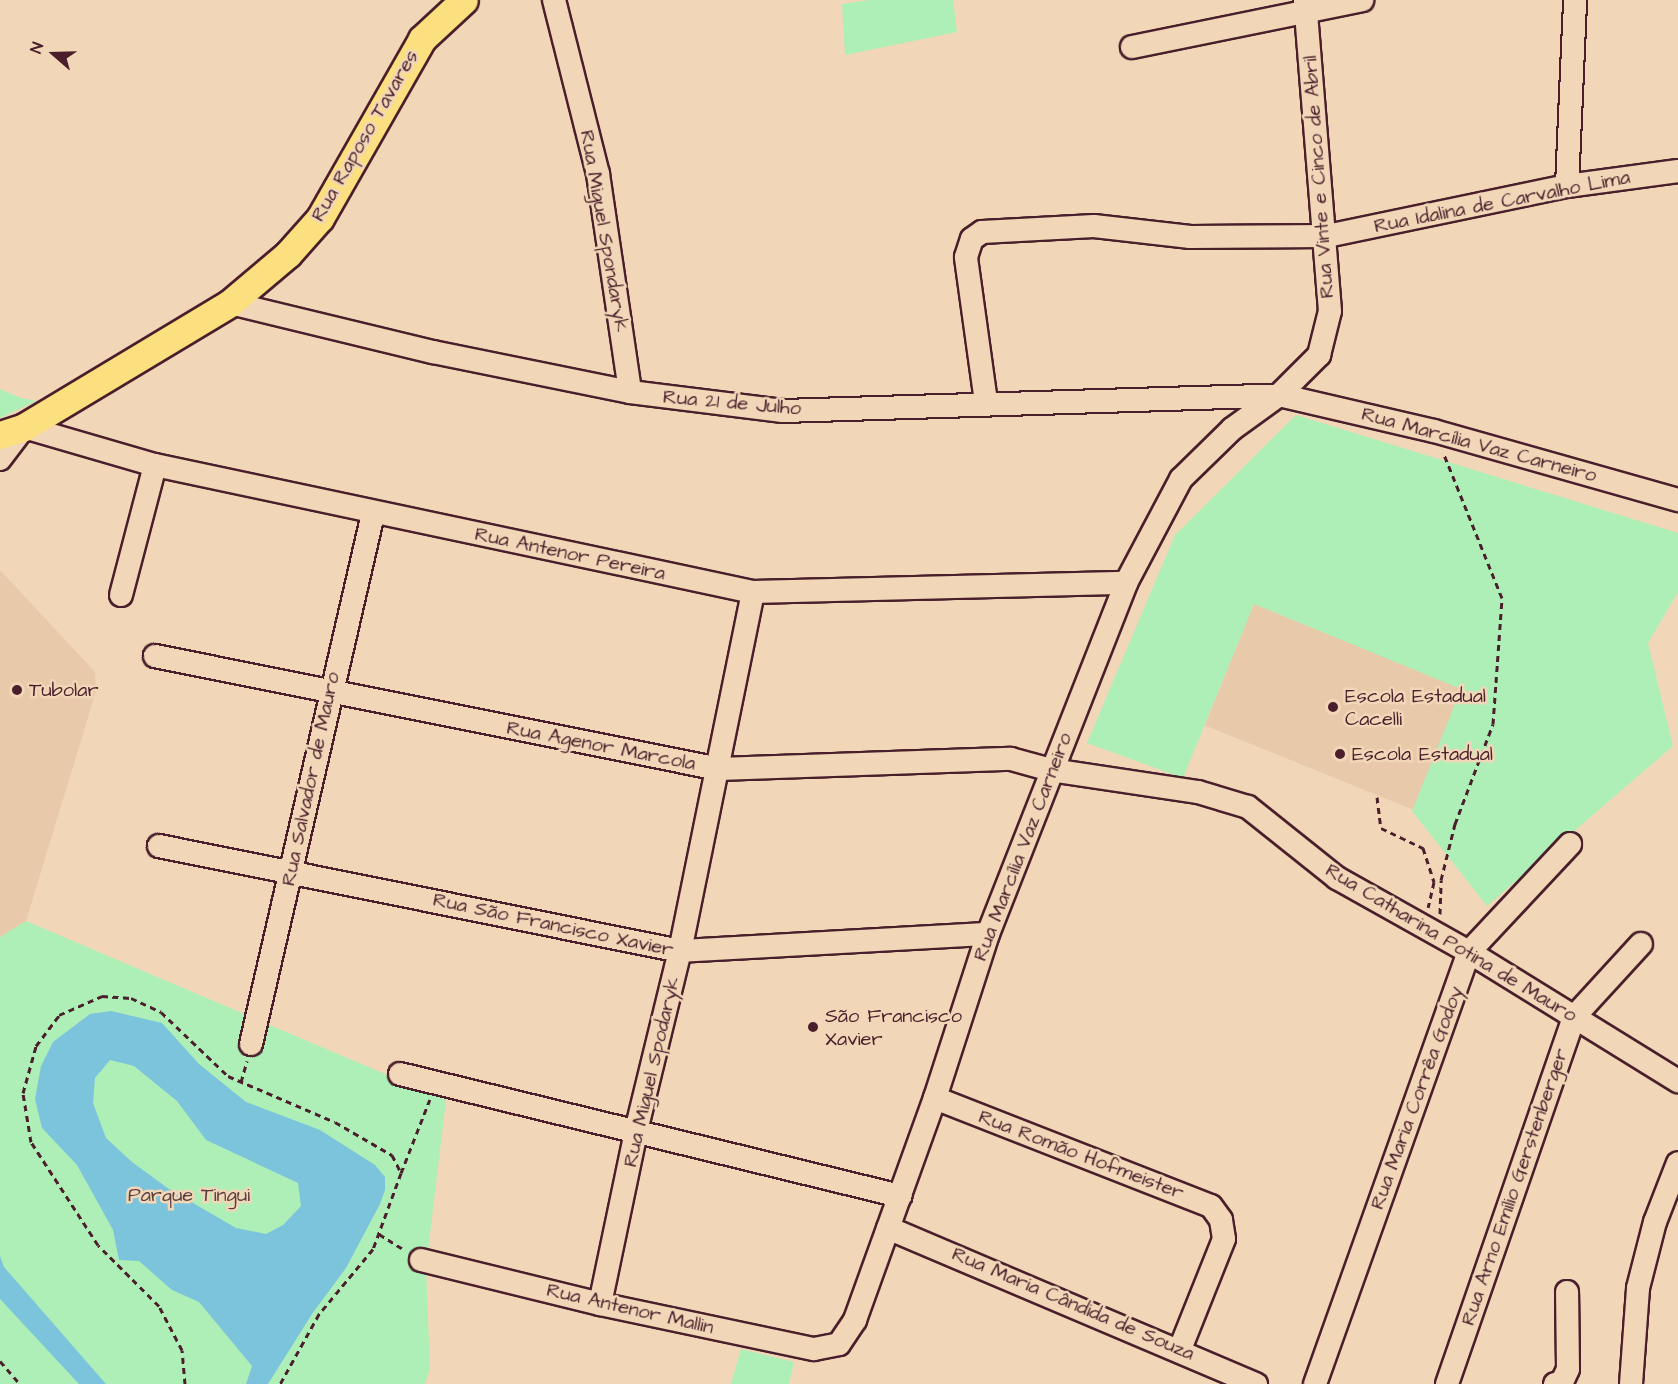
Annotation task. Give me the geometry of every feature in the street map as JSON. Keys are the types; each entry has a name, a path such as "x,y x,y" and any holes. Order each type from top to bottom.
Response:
{"main road":[{"name":"Rua Raposo Tavares","path":"12,431 230,303 288,254 320,218 422,39 464,0"}],"street":[{"name":"Rua Miguel Spondaryk","path":"554,0 598,174 630,392"},
{"path":"1132,47 1305,5 1362,0"},
{"path":"1567,186 1575,0"},
{"name":"Rua Vinte e Cinco de Abril","path":"1287,387 1319,355 1330,311 1326,236 1305,5"},
{"name":"Rua Idalina de Carvalho Lima","path":"986,402 966,257 972,238 982,232 1094,226 1190,237 1326,236 1567,186 1678,171"},
{"name":"Rua 21 de Julho","path":"230,303 433,352 630,392 783,411 1287,387"},
{"name":"Rua Marcília Vaz Carneiro","path":"839,1344 855,1320 935,1098 988,934 1051,770 1126,583 1181,478 1232,429 1287,387 1678,500"},
{"name":"Rua Raposo Tavares","path":"0,459 12,431"},
{"name":"Rua Antenor Pereira","path":"12,431 373,514 753,592 1126,583"},
{"path":"121,595 155,465"},
{"name":"Rua Salvador de Mauro","path":"251,1044 373,514"},
{"name":"Rua Miguel Spodaryk","path":"600,1304 636,1131 680,951 719,769 753,592"},
{"name":"Rua Agenor Marcola","path":"155,656 330,693 719,769 1011,759 1051,770"},
{"name":"Rua Catharina Potina de Mauro","path":"1051,770 1198,792 1248,807 1337,878 1431,922 1469,952 1678,1081"},
{"name":"Rua Maria Corrêa Godoy","path":"1315,1384 1469,952 1570,844"},
{"name":"Rua São Francisco Xavier","path":"159,846 680,951 988,934"},
{"name":"Rua Arno Emílio Gerstenberger","path":"1447,1384 1574,1017 1641,944"},
{"path":"400,1074 900,1196"},
{"name":"Rua Romão Hofmeister","path":"935,1098 1210,1206 1221,1220 1224,1239 1180,1349"},
{"path":"1631,1384 1638,1288 1655,1222 1678,1163"},
{"name":"Rua Maria Cândida de Souza","path":"888,1228 1180,1349 1256,1384"},
{"name":"Rua Antenor Mallin","path":"421,1260 600,1304 814,1349 839,1344"},
{"path":"1555,1384 1562,1382 1568,1369 1567,1292"}],"path":[{"path":"1431,922 1455,824 1493,724 1502,598 1434,431"},
{"path":"1377,797 1381,828 1423,848 1434,882 1431,922"},
{"path":"186,1383 182,1350 159,1306 98,1245 31,1142 23,1093 36,1046 58,1015 102,996 131,998 160,1012 228,1076 335,1122 392,1155 400,1173"},
{"path":"280,1384 319,1314 373,1249 436,1083"},
{"path":"379,1234 421,1260"},
{"path":"0,1361 20,1384"}],"shaded area":[{"path":"0,570 95,672 96,691 26,921 0,937"},
{"name":"Escola Estadual Cacelli","path":"1254,604 1463,688 1414,810 1205,725"}],"green space":[{"path":"869,0 953,0 957,32 845,55 842,4"},
{"path":"0,389 21,398 36,401 0,418"},
{"path":"1296,415 1678,533 1678,592 1648,643 1673,746 1487,906 1412,811 1461,689 1254,604 1183,778 1087,743 1175,535"},
{"name":"Parque Tingui","path":"26,921 446,1100 426,1268 430,1368 425,1384 0,1384 0,937"},
{"path":"741,1349 794,1362 789,1384 731,1384"}],"water":[{"path":"111,1011 162,1023 199,1064 246,1102 320,1130 375,1165 385,1177 385,1190 380,1204 346,1268 312,1314 268,1384 246,1384 252,1366 199,1302 172,1290 139,1261 119,1260 113,1230 77,1165 42,1128 35,1099 41,1066 53,1042 90,1014","holes":["110,1060 134,1066 177,1101 206,1140 298,1183 301,1206 283,1225 266,1234 236,1228 169,1189 132,1162 106,1138 93,1103 95,1078"]},
{"path":"0,1256 4,1267 106,1384 79,1384 0,1299"}],"place":[{"name":"Tubolar","path":"17,690"},
{"name":"Escola Estadual Cacelli","path":"1333,707"},
{"name":"Escola Estadual","path":"1340,754"},
{"name":"São Francisco Xavier","path":"813,1027"}]}
